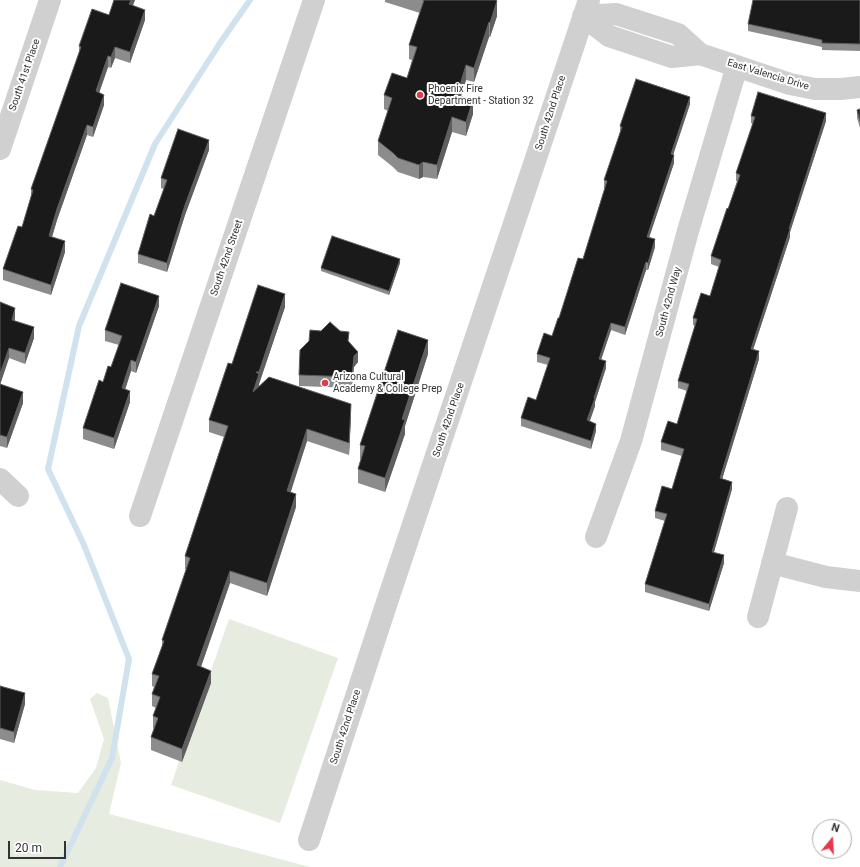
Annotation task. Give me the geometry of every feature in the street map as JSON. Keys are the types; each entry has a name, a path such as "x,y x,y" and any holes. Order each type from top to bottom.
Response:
{"street":[{"name":"South 41st Place","path":"0,149 50,0"},
{"name":"South 42nd Street","path":"140,516 314,0"},
{"name":"East Valencia Drive","path":"586,8 616,14 678,34 700,54"},
{"name":"East Valencia Drive","path":"586,8 609,36 658,53 672,57 700,54 790,84 814,89 860,87"},
{"name":"South 42nd Place","path":"309,840 586,8"},
{"path":"658,53 666,30"},
{"name":"South 42nd Way","path":"596,537 631,441 688,231 737,66"},
{"path":"0,479 18,496"},
{"path":"758,617 787,508"},
{"path":"772,563 826,577 860,581"}],"shaded area":[{"path":"229,619 338,658 280,823 171,785"},
{"path":"97,693 108,698 121,763 109,814 310,867 0,867 0,780 35,790 78,793 96,768 104,739 90,699"}],"building":[{"path":"114,0 131,0 129,4 145,10 130,52 115,47 111,57 108,56 96,91 104,95 93,127 87,125 49,236 65,241 51,285 3,269 18,226 22,227 33,190 31,189 81,47 79,46 92,9 109,15"},
{"path":"424,0 497,1 474,68 466,65 457,95 473,100 466,122 452,117 437,165 423,162 419,165 398,158 378,141 392,98 384,95 392,73 407,78 417,47 409,45"},
{"path":"753,0 860,0 860,44 822,43 822,40 748,24"},
{"path":"636,79 690,97 671,154 674,155 647,237 655,239 648,263 646,262 625,327 611,323 599,359 606,361 587,420 596,424 591,441 521,418 528,397 536,400 550,358 537,354 544,333 552,336 578,258 583,259 607,181 604,180"},
{"path":"758,92 826,113 751,349 759,351 720,478 732,482 712,552 724,555 709,604 645,584 667,514 655,511 662,486 672,489 684,449 661,442 668,421 677,424 689,384 678,381 697,319 693,318 701,293 710,296 721,260 711,256 740,175 736,173 755,117 751,116"},
{"path":"860,109 860,121 857,110"},
{"path":"178,129 209,140 185,205 167,263 138,254 150,214 154,216 167,180 161,178"},
{"path":"332,236 400,259 389,291 321,268"},
{"path":"121,283 159,296 136,362 131,360 122,388 130,391 114,438 83,428 99,380 103,382 108,366 111,367 122,336 105,330"},
{"path":"258,285 285,294 259,372 256,372 259,374 253,392 269,377 351,404 349,443 307,429 287,491 296,494 267,583 230,571 197,665 211,671 182,749 151,737 158,718 153,716 160,697 152,694 159,676 152,674 190,558 185,556 228,426 209,420 228,363 232,364"},
{"path":"0,302 15,308 12,320 34,327 25,353 9,348 0,374"},
{"path":"330,322 340,331 349,332 348,341 358,352 354,356 352,377 299,375 300,350 309,341 310,330 321,331"},
{"path":"398,330 428,340 402,419 405,420 385,478 358,469 365,446 360,445"},
{"path":"0,384 23,392 7,437 0,435"},
{"path":"0,686 25,693 14,732 0,728"}],"waterway":[{"path":"60,867 112,758 129,659 84,545 48,469 79,326 155,144 220,43 250,0"}],"place":[{"name":"Phoenix Fire Department - Station 32","path":"420,95"},
{"name":"Arizona Cultural Academy & College Prep","path":"325,383"}]}
